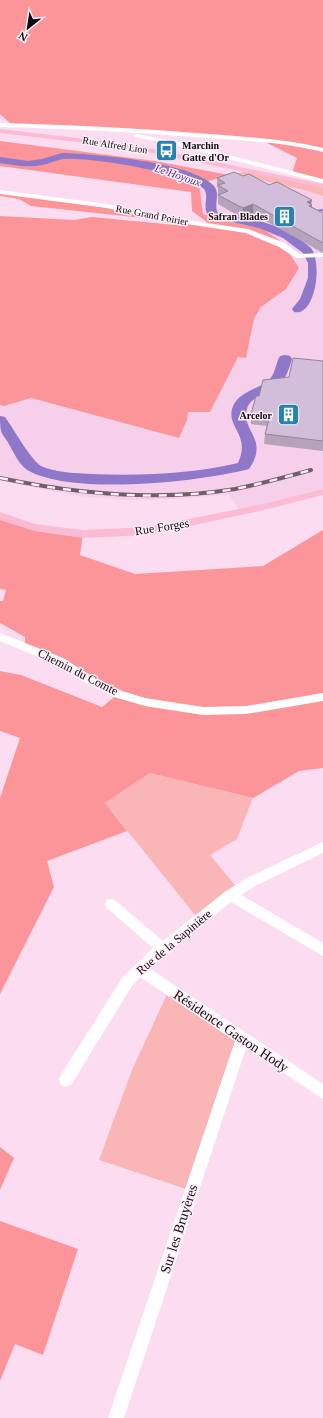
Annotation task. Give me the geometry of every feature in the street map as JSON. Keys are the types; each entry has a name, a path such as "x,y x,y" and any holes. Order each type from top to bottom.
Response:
{"main road":[{"name":"Rue Alfred Lion","path":"0,132 86,140 128,146 323,186"},
{"name":"Rue Forges","path":"0,516 34,527 83,534 148,531 264,507 323,492"}],"street":[{"path":"0,125 110,128 273,141 299,144 323,150"},
{"path":"110,128 113,130 178,144 323,181"},
{"name":"Rue Grand Poirier","path":"0,192 86,203 132,211 160,218 248,231 262,235 299,256 323,255"},
{"name":"Chemin du Comte","path":"0,636 58,661 86,678 118,694 145,702 203,711 246,710 323,697"},
{"name":"Rue de la Sapinière","path":"66,1080 127,982 162,948 230,895 251,882 323,847"},
{"path":"230,895 323,950"},
{"path":"111,904 162,948"},
{"name":"Résidence Gaston Hody","path":"139,969 242,1040 323,1092"},
{"name":"Sur les Bruyères","path":"116,1418 242,1040"}],"shaded area":[{"path":"0,0 323,0 323,181 292,173 297,158 261,140 12,125 0,114"},
{"path":"0,141 155,161 229,175 199,184 203,214 224,221 260,227 282,242 299,268 286,289 261,307 254,319 246,358 238,357 210,412 188,412 187,420 179,438 31,398 4,406 0,405 0,216 74,220 92,217 175,225 179,222 31,206 19,199 0,196 0,192 36,196 207,225 208,223 192,211 191,192 0,166"},
{"path":"249,171 323,186 323,196 304,190 234,174"},
{"path":"234,174 304,190 323,196 323,492 240,512 229,494 175,499 125,500 79,496 0,481 0,405 4,406 31,398 179,438 188,412 210,412 238,357 246,358 254,319 261,307 260,227 224,221 203,214 198,184"},
{"path":"0,517 83,534 80,555 135,574 263,566 323,530 323,768 299,771 253,798 150,773 105,803 127,831 47,861 54,887 0,994 0,798 20,738 0,731 0,671 21,675 102,707 118,694 25,646 25,637 0,623 0,601 3,601 6,590 0,589"},
{"path":"150,773 253,798 237,839 210,855 239,890 199,920 105,803"},
{"path":"169,990 242,1039 192,1191 99,1160 132,1070"},
{"path":"0,1147 14,1158 0,1190"},
{"path":"0,1221 78,1249 43,1355 15,1344 0,1381"}],"building":[{"name":"Safran Blades","path":"234,172 243,176 249,174 269,185 277,182 312,200 307,202 312,205 309,206 323,213 323,243 253,204 243,208 218,195 228,191 218,185 225,183 217,178"},
{"name":"Arcelor","path":"293,358 323,361 323,441 265,434 270,416 251,414 256,396 259,396 263,380 289,377"}],"waterway":[{"name":"Le Hoyoux","path":"0,160 28,164 43,162 62,156 83,157 149,165 182,174 203,182 210,189 212,196 210,209 213,215 262,225 287,236 308,251 314,263 314,278 306,300 298,309"},
{"path":"315,211 323,210"},
{"name":"Le Hoyoux","path":"0,420 28,463 36,469 52,475 77,478 138,479 201,474 226,470 244,466 250,451 248,437 241,424 239,414 241,404 245,399 268,387 279,377 285,359"}],"railway":[{"path":"0,478 29,484 87,492 176,495 235,489 311,470"}],"place":[{"name":"Marchin Gatte d'Or","path":"166,151"},
{"name":"Safran Blades","path":"284,216"},
{"name":"Arcelor","path":"288,415"}]}
